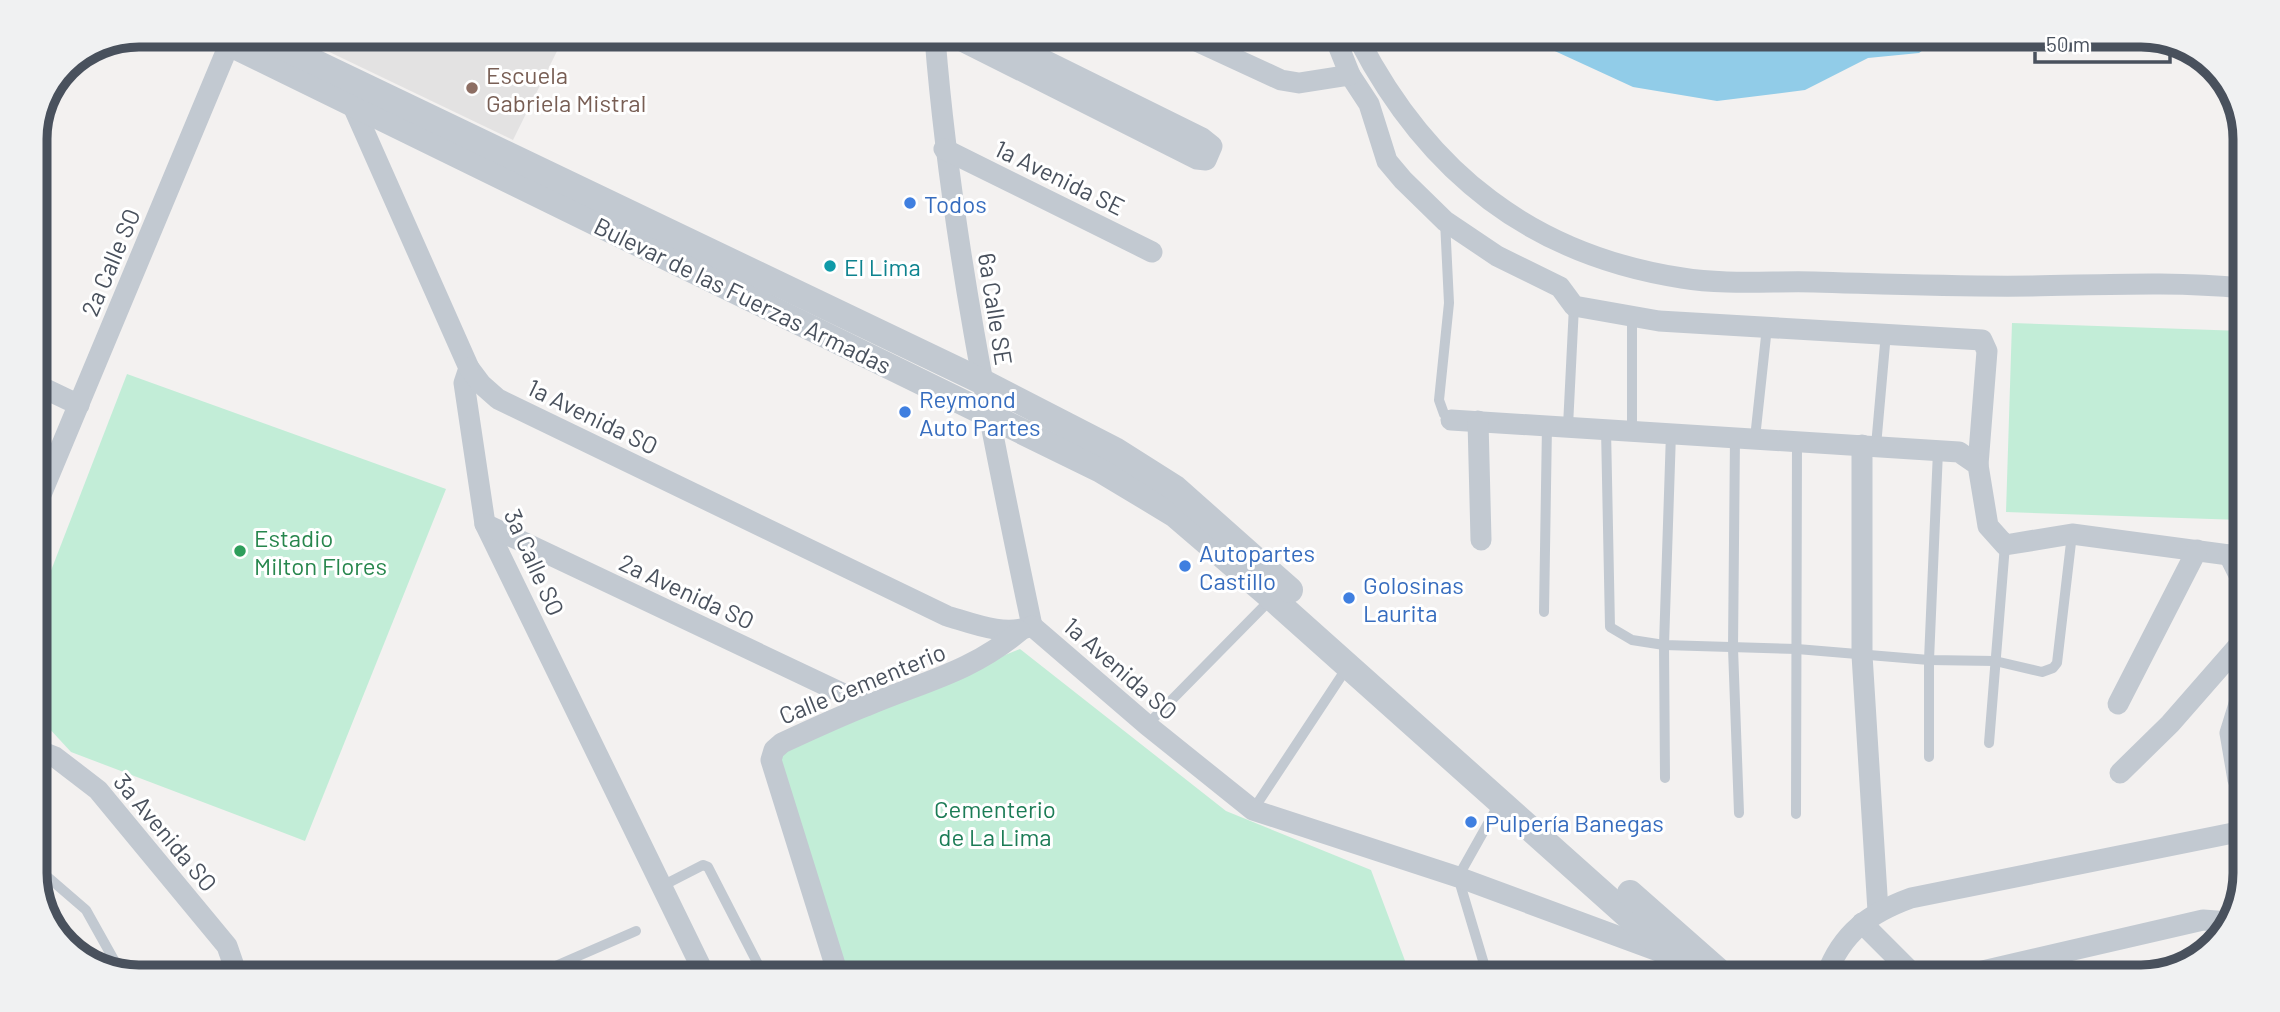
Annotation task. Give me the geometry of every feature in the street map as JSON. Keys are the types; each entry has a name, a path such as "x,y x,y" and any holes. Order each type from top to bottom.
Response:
{"street":[{"name":"2a Calle SO","path":"47,481 221,47"},
{"name":"Bulevar de las Fuerzas Armadas","path":"246,47 353,92 981,381 1115,450 1175,488 1712,965"},
{"name":"Bulevar de las Fuerzas Armadas","path":"277,47 353,92 988,416 1101,470 1174,514 1349,665 1684,965"},
{"name":"6a Calle SE","path":"936,47 944,149 981,381 1026,628"},
{"path":"974,47 1197,159 1206,160 1210,155 1212,146 1202,138 1018,47"},
{"path":"1209,47 1281,80 1299,83 1350,75"},
{"path":"1339,47 1350,75 1369,104 1387,161 1445,221 1497,256 1560,287 1574,306 1658,321 1982,340 1987,351 1978,465 1988,526 2005,545 2072,534 2233,554"},
{"path":"1363,47 1378,76 1416,131 1449,168 1495,206 1565,247 1617,266 1685,279 1985,286 2199,283 2233,287"},
{"name":"3a Calle SO","path":"353,92 470,368 464,383 485,524 701,965"},
{"name":"1a Avenida SE","path":"944,149 1152,253"},
{"name":"1a Avenida SO","path":"470,368 481,384 498,399 947,616 975,625 1026,628 1253,810 1458,877 1682,965"},
{"path":"47,390 79,405"},
{"path":"1451,420 1959,452 1978,465"},
{"path":"1478,421 1482,540"},
{"path":"1869,446 1862,655 1870,917 1907,965"},
{"name":"2a Avenida SO","path":"485,524 867,705"},
{"path":"2118,704 2197,550"},
{"name":"Calle Cementerio","path":"835,965 771,760 774,750 782,743 867,705 959,672 1026,628"},
{"path":"2120,773 2170,724 2233,652"},
{"path":"2233,723 2230,733 2233,751"},
{"name":"3a Avenida SO","path":"47,754 98,790 227,946 234,965"},
{"path":"1829,965 1870,917 1911,898 2233,833"},
{"path":"2009,965 2203,920 2218,921"}],"lane":[{"path":"1445,221 1449,303 1439,400 1444,414 1451,420"},
{"path":"1544,612 1557,426 1574,306"},
{"path":"1632,317 1632,431"},
{"path":"1739,813 1733,648 1745,438 1767,327"},
{"path":"1869,446 1886,333"},
{"path":"1606,429 1610,627 1632,640 1664,645 1797,649 1929,660 1995,661 2042,672 2053,668 2057,663 2072,534"},
{"path":"1665,778 1664,645 1671,433"},
{"path":"1796,814 1797,442"},
{"path":"1929,757 1929,660 1938,451"},
{"path":"1989,743 2005,545"},
{"path":"1147,725 1272,598"},
{"path":"1253,810 1349,665"},
{"path":"1485,965 1458,877 1501,800"},
{"path":"662,886 703,865 709,867 758,965"},
{"path":"47,877 86,911 116,961"},
{"path":"558,965 636,931"}],"shaded area":[{"name":"Escuela Gabriela Mistral","path":"319,47 559,47 513,140"}],"green space":[{"path":"2012,323 2233,331 2233,520 2006,512"},
{"name":"Estadio Milton Flores","path":"127,374 446,489 305,841 71,752 47,726 47,581"},
{"name":"Cementerio de La Lima","path":"1020,649 1226,811 1371,870 1407,965 837,965 763,753"}],"water":[{"path":"1546,47 1927,47 1919,53 1868,58 1805,90 1717,101 1633,87"}],"place":[{"name":"Escuela Gabriela Mistral","path":"472,88"},
{"name":"Todos","path":"910,203"},
{"name":"El Lima","path":"830,266"},
{"name":"Reymond Auto Partes","path":"905,412"},
{"name":"Estadio Milton Flores","path":"240,551"},
{"name":"Autopartes Castillo","path":"1185,566"},
{"name":"Golosinas Laurita","path":"1349,598"},
{"name":"Pulpería Banegas","path":"1471,822"}]}
